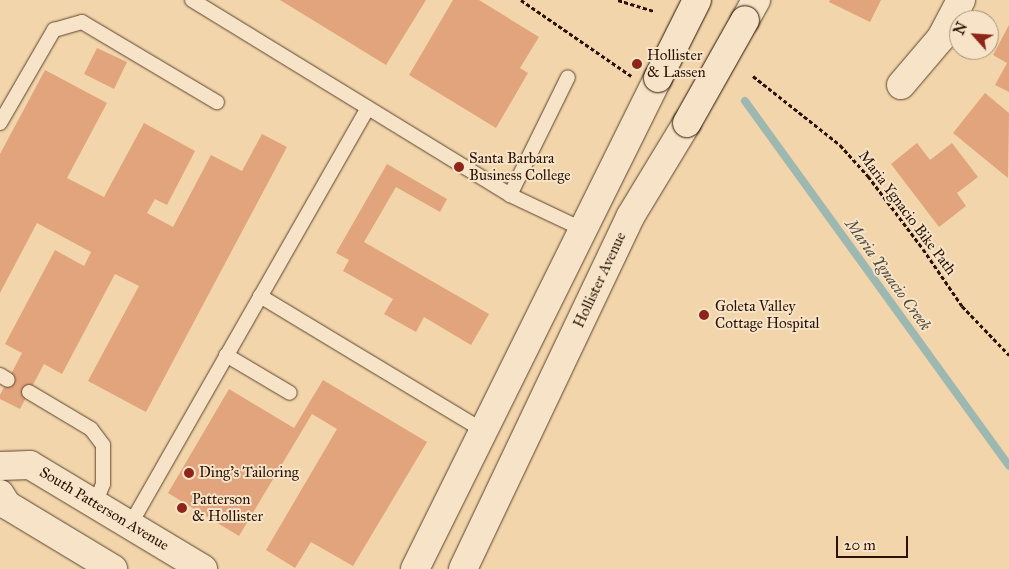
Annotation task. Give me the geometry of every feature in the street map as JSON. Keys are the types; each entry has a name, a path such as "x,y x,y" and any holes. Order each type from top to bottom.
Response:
{"main road":[{"path":"415,569 584,230 645,78 697,0"},
{"path":"901,85 941,38 961,0"},
{"name":"Hollister Avenue","path":"463,569 630,217 687,123 751,10"},
{"name":"South Patterson Avenue","path":"0,466 30,465 203,569"},
{"path":"0,494 6,505 113,569"}],"lane":[{"path":"192,0 510,195 584,230"},
{"path":"0,123 54,30 82,22 217,102"},
{"path":"510,195 568,77"},
{"path":"130,525 368,108"},
{"path":"260,296 484,431"},
{"path":"226,355 290,393"},
{"path":"29,392 90,429 103,445 102,484 95,504"}],"path":[{"path":"520,0 645,78"},
{"path":"618,0 653,11"},
{"name":"Maria Ygnacio Bike Path","path":"753,76 840,145 868,176 962,306 1009,355"}],"building":[{"path":"280,0 426,0 386,65"},
{"path":"453,0 479,0 539,37 520,68 528,73 496,128 409,75"},
{"path":"830,0 881,0 870,22 829,2"},
{"path":"1009,25 1009,92 995,85 1007,63 999,58 999,44"},
{"path":"97,48 127,62 114,89 84,74"},
{"path":"45,70 107,103 67,178 104,197 144,123 195,151 167,205 155,199 147,213 173,227 211,155 242,171 262,134 287,147 146,412 88,381 139,286 115,274 62,374 44,364 20,409 0,399 0,395 22,353 5,344 55,250 84,266 91,252 37,223 0,293 0,154"},
{"path":"985,93 1009,113 1008,178 953,133"},
{"path":"917,143 930,160 952,143 978,177 957,193 966,206 939,227 891,164"},
{"path":"387,164 447,199 440,212 396,187 364,242 489,314 471,345 424,317 416,332 384,314 393,299 343,271 349,260 336,253"},
{"path":"323,380 427,442 353,566 311,542 295,568 266,550 337,429 312,414 239,536 168,493 229,389 294,428"}],"waterway":[{"name":"Maria Ygnacio Creek","path":"745,101 1009,466"}],"place":[{"name":"Hollister & Lassen","path":"637,64"},
{"name":"Santa Barbara Business College","path":"459,167"},
{"name":"Goleta Valley Cottage Hospital","path":"704,315"},
{"name":"Ding's Tailoring","path":"189,473"},
{"name":"Patterson & Hollister","path":"182,508"}]}
